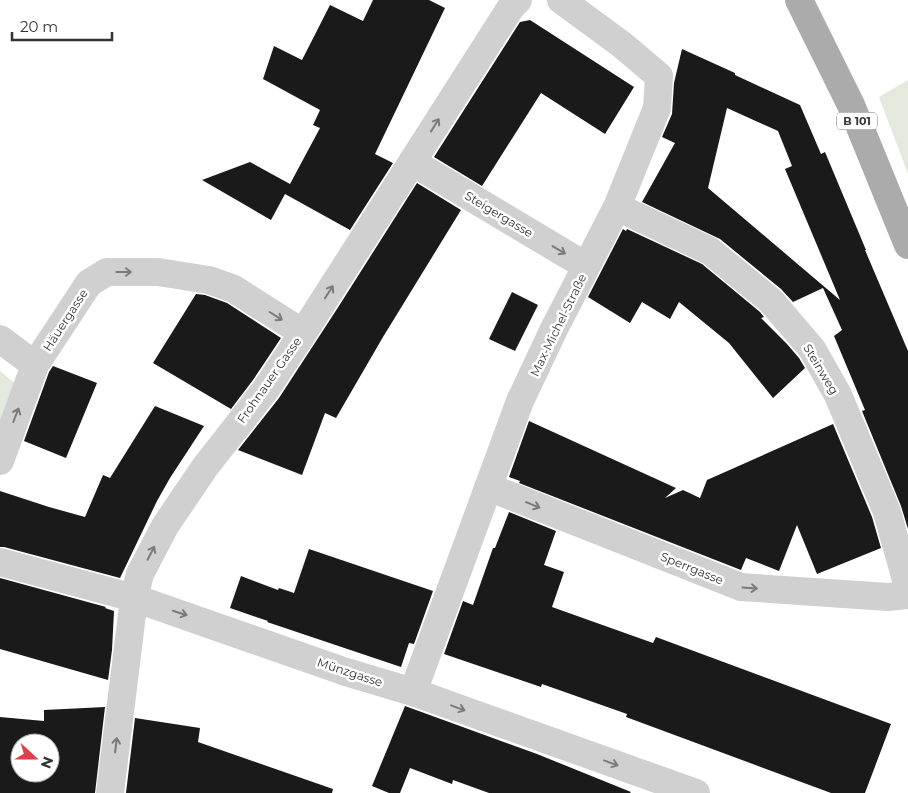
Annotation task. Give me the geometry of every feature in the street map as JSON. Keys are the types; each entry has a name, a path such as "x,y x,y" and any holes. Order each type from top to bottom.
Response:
{"main road":[{"name":"B 101","path":"799,0 851,105 908,245"}],"street":[{"name":"Frohnauer Gasse","path":"110,793 134,598 140,574 165,526 205,467 266,389 511,7 518,0"},
{"name":"Max-Michel-Straße","path":"412,692 520,401 554,329 617,207 657,108 659,76 621,44 561,0"},
{"name":"Steigergasse","path":"412,162 586,266"},
{"name":"Steinweg","path":"617,207 710,251 771,301 812,349 838,395 887,512 908,588"},
{"name":"Häuergasse","path":"0,461 35,365 89,283 107,272 158,272 209,280 234,289 303,333"},
{"path":"0,339 35,365"},
{"name":"Sperrgasse","path":"488,487 741,587 888,597 908,595"},
{"name":"Münzgasse","path":"0,562 134,598 346,672 412,692 696,793"}],"shaded area":[{"path":"908,80 908,174 879,97"},
{"path":"0,371 16,384 0,422"}],"building":[{"path":"373,0 429,0 445,8 375,154 393,163 350,230 285,194 271,220 202,180 250,162 290,184 320,128 313,125 320,110 263,79 274,46 302,60 330,5 363,21"},
{"path":"530,20 634,87 605,134 541,93 482,186 434,157 520,22"},
{"path":"682,49 800,105 821,154 825,152 908,351 908,529 901,506 862,411 865,410 834,336 842,330 823,288 793,302 781,289 720,239 642,202 675,143 662,137 672,114 674,83","holes":["727,108 778,131 792,166 785,169 840,300 708,188"]},
{"path":"417,183 461,210 336,418 325,413 302,475 238,450 279,398"},
{"path":"623,229 626,231 627,229 702,264 760,312 764,317 761,318 787,344 805,368 773,398 729,343 679,302 670,319 642,302 630,323 588,297"},
{"path":"512,292 538,305 515,351 489,339"},
{"path":"196,294 205,295 227,303 281,338 231,409 153,363"},
{"path":"53,366 97,383 66,458 24,441 49,372"},
{"path":"155,406 204,426 157,501 120,578 0,547 0,491 85,517 103,475 110,478"},
{"path":"529,421 676,488 665,498 683,490 700,498 707,480 833,424 872,517 881,548 817,574 797,525 779,571 746,558 741,570 519,483 520,481 509,477"},
{"path":"509,512 556,531 544,565 564,572 552,607 653,643 656,637 891,724 865,793 831,793 626,717 627,714 542,684 541,687 444,654 463,601 473,605 493,548 495,548"},
{"path":"309,549 433,591 414,644 409,643 401,667 230,608 241,576 278,590 279,588 294,593"},
{"path":"0,578 106,607 114,611 108,680 0,649"},
{"path":"405,706 537,754 631,792 489,793 453,780 452,784 410,768 400,793 389,793 372,786"},
{"path":"105,707 95,793 0,793 0,717 44,721 44,710"},
{"path":"135,718 200,728 198,742 333,789 332,793 126,793"}]}
